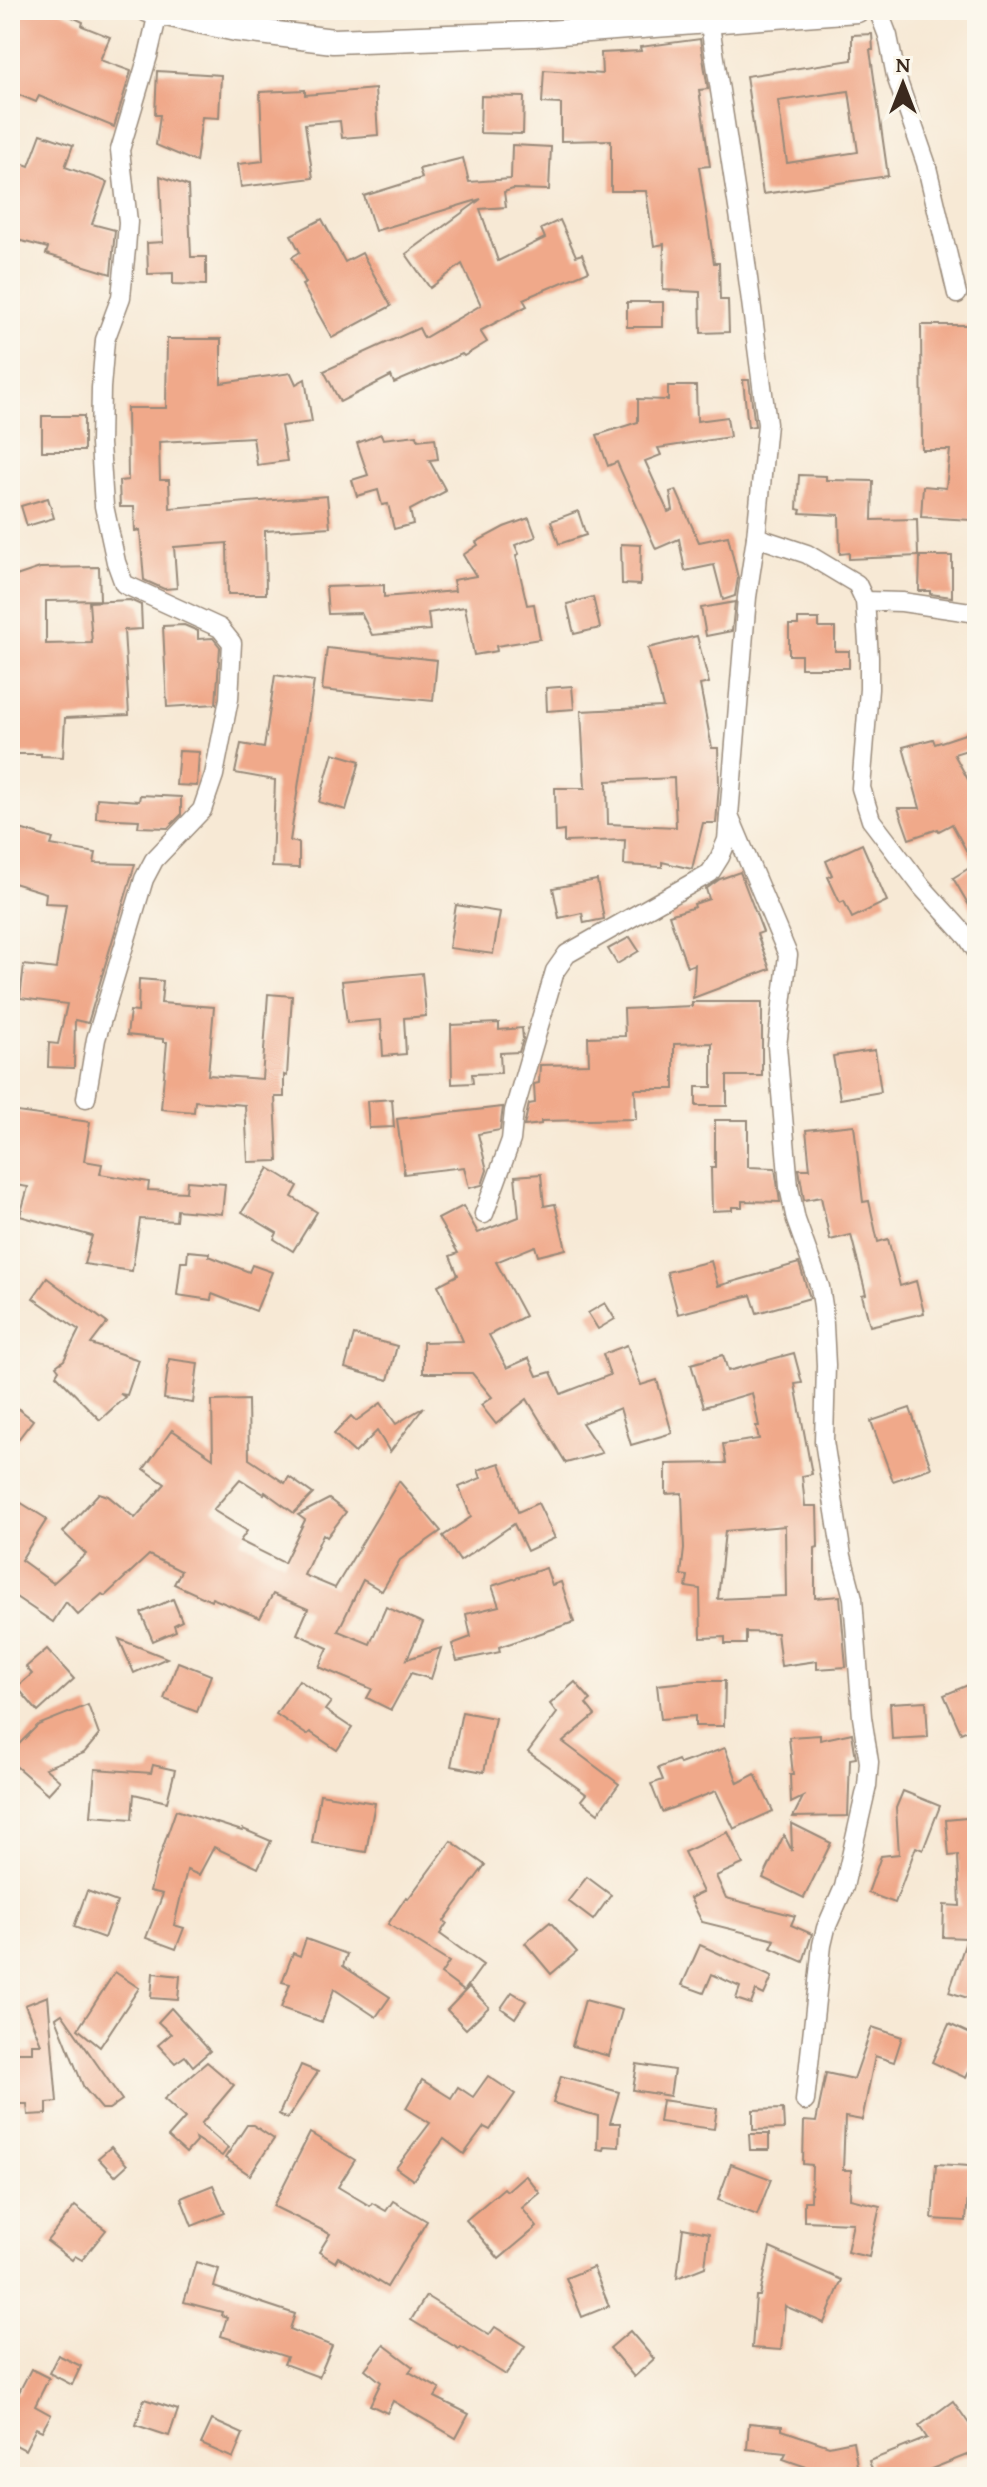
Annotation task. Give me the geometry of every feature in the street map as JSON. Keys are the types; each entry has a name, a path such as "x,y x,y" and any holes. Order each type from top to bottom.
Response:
{"street":[{"path":"86,1098 96,1039 144,879 154,860 202,810 214,775 229,699 232,643 220,628 124,584 104,506 100,444 105,340 121,297 128,222 120,150 148,56 153,12 236,29 333,41 534,34 857,10"},
{"path":"878,10 888,36 896,76 926,163 957,294"},
{"path":"484,1214 511,1140 514,1111 555,971 567,954 710,873 727,840 747,597 767,424 709,19"},
{"path":"756,537 807,554 857,584 865,601 869,689 861,788 871,820 977,952"},
{"path":"865,601 902,602 977,613"},
{"path":"729,815 788,955 777,1046 789,1187 823,1306 826,1365 824,1441 842,1556 853,1598 862,1717 869,1762 867,1786 844,1887 822,1945 805,2101"}],"building":[{"path":"10,10 58,10 83,22 82,26 110,37 100,60 131,71 114,127 39,96 36,102 10,91"},
{"path":"872,34 873,50 870,50 888,176 763,194 746,76 852,60 852,35","holes":["849,91 858,152 787,163 778,101"]},
{"path":"700,39 708,89 699,90 710,166 699,167 714,263 719,263 720,300 728,300 729,332 701,333 700,292 663,290 664,244 654,246 646,191 611,191 611,140 561,141 561,104 542,103 544,70 602,74 601,53 641,51 640,47"},
{"path":"157,71 221,75 219,118 202,117 196,162 156,145 160,115 155,115"},
{"path":"375,89 378,135 342,138 340,121 305,124 313,178 241,187 238,164 263,161 260,92 305,90 305,95"},
{"path":"481,96 524,97 523,134 480,133"},
{"path":"41,134 73,145 65,167 107,182 92,224 115,230 111,274 46,254 48,248 10,238 10,159 29,166"},
{"path":"512,145 551,147 549,190 513,189 504,192 506,207 480,209 498,261 545,238 541,229 560,220 576,256 582,254 589,271 523,299 527,306 480,331 487,342 464,356 462,354 394,383 391,376 340,402 324,371 419,328 424,338 481,305 462,264 430,288 406,254 481,199 375,231 364,196 422,178 419,169 463,158 469,182 511,179"},
{"path":"160,176 188,186 191,257 206,257 206,285 173,284 173,273 148,274 147,243 163,242"},
{"path":"322,219 345,262 362,253 391,306 332,338 302,285 306,283 292,257 300,252 291,235"},
{"path":"627,302 663,302 663,327 627,327"},
{"path":"921,325 977,325 977,450 974,450 970,489 973,489 971,520 921,517 923,486 946,488 950,450 922,450"},
{"path":"167,339 221,339 221,383 291,373 296,384 305,379 312,422 281,426 287,461 257,465 253,437 159,442 160,480 169,480 170,508 327,496 330,527 265,531 266,594 228,594 227,543 174,547 177,588 164,589 144,580 140,530 135,531 134,507 120,507 119,481 128,480 127,408 166,408"},
{"path":"743,380 749,380 755,426 748,427"},
{"path":"668,386 696,386 697,421 727,417 730,437 658,448 661,455 645,461 668,512 673,510 670,492 676,490 699,542 728,536 738,578 735,596 723,600 714,565 685,571 679,539 656,549 617,462 608,466 597,435 638,422 638,399 668,400"},
{"path":"42,416 84,416 84,451 42,451"},
{"path":"381,434 383,439 417,435 418,440 435,438 438,459 429,460 446,491 410,510 413,524 394,529 388,504 382,505 378,490 357,496 352,480 368,475 357,443"},
{"path":"799,475 826,476 826,480 873,481 872,520 917,519 918,556 849,559 849,553 840,554 839,515 800,513 801,510 797,509"},
{"path":"48,498 54,518 27,526 21,506"},
{"path":"578,511 586,535 559,544 551,521"},
{"path":"529,518 536,537 515,545 519,554 516,556 527,605 534,604 540,639 496,646 497,651 474,655 465,607 428,613 430,630 372,635 361,613 328,614 326,587 384,585 384,597 455,591 453,580 476,576 463,555 478,545 476,542"},
{"path":"621,544 641,545 640,585 622,584"},
{"path":"920,556 952,556 952,597 919,591"},
{"path":"99,567 100,600 46,601 46,644 92,643 89,602 130,600 141,605 142,629 124,630 129,715 65,718 63,757 12,754 10,578 40,568"},
{"path":"593,597 600,628 574,634 567,604"},
{"path":"735,602 732,631 706,636 701,608"},
{"path":"798,619 819,619 819,628 835,628 835,651 849,651 849,668 801,668 801,655 789,655 789,625 798,625"},
{"path":"184,625 198,631 198,639 213,638 220,647 216,704 167,707 163,626"},
{"path":"697,636 709,683 700,685 712,748 718,748 716,823 703,823 692,869 662,862 662,867 624,865 625,840 564,842 564,831 556,832 555,788 585,788 581,711 663,707 648,648","holes":["674,778 676,827 608,824 607,781"]},
{"path":"327,648 437,660 433,701 322,690"},
{"path":"275,675 314,681 290,841 299,843 299,868 272,867 275,780 235,773 241,744 264,748"},
{"path":"572,686 574,709 547,711 546,688"},
{"path":"977,730 977,747 954,754 977,796 977,919 953,878 974,865 952,824 909,839 898,808 920,808 903,747 933,739 935,744"},
{"path":"179,751 199,752 197,786 176,785"},
{"path":"333,753 360,761 346,810 319,802"},
{"path":"140,795 181,797 181,815 168,828 138,827 139,820 96,818 97,798 139,801"},
{"path":"10,826 53,839 51,845 96,853 94,863 135,864 88,1023 75,1020 74,1068 48,1067 49,1043 58,1044 67,1004 20,998 24,965 56,969 66,904 45,903 46,893 10,882"},
{"path":"862,844 887,901 852,918 844,901 840,903 828,877 832,875 826,861"},
{"path":"740,872 763,932 757,934 770,969 693,998 695,964 687,967 669,915 709,899 706,889 720,879"},
{"path":"597,880 604,919 584,923 582,913 559,918 553,888"},
{"path":"456,905 500,912 493,954 449,948"},
{"path":"630,937 639,951 617,964 608,949"},
{"path":"422,973 426,1016 404,1018 406,1054 383,1056 381,1020 347,1023 342,981"},
{"path":"139,979 163,981 161,1003 214,1007 208,1075 262,1079 268,994 292,996 284,1097 275,1097 278,1161 248,1162 245,1105 195,1101 194,1112 161,1109 167,1042 127,1035 130,1011 138,1012"},
{"path":"692,1002 762,1002 762,1076 727,1076 727,1106 696,1106 696,1087 712,1087 712,1043 674,1044 674,1089 635,1089 636,1119 541,1121 541,1124 524,1126 529,1104 535,1103 534,1084 539,1083 540,1065 589,1064 588,1037 625,1036 624,1009 692,1006"},
{"path":"499,1023 499,1030 522,1028 519,1052 500,1053 501,1073 472,1074 473,1083 452,1084 451,1025"},
{"path":"875,1050 881,1092 840,1099 833,1056"},
{"path":"392,1099 394,1127 369,1128 367,1101"},
{"path":"503,1107 500,1130 478,1134 487,1170 482,1185 469,1188 464,1167 404,1174 397,1119"},
{"path":"10,1111 90,1122 84,1161 102,1164 100,1174 149,1182 148,1190 186,1192 187,1181 225,1184 222,1214 177,1210 176,1221 140,1219 132,1271 84,1264 92,1236 20,1216 28,1187 10,1184"},
{"path":"715,1120 748,1120 748,1167 775,1168 780,1202 742,1201 742,1207 712,1211 711,1168 715,1168"},
{"path":"854,1125 863,1202 869,1201 878,1242 888,1239 900,1286 916,1281 924,1313 870,1326 862,1295 866,1294 851,1235 830,1240 821,1197 804,1200 799,1169 810,1169 806,1130"},
{"path":"269,1168 298,1186 292,1197 317,1212 293,1251 274,1239 277,1233 242,1212"},
{"path":"541,1174 544,1206 555,1204 566,1249 538,1256 535,1246 496,1262 525,1316 489,1335 507,1368 529,1358 537,1376 551,1372 561,1394 610,1375 603,1354 627,1345 641,1385 657,1380 672,1433 631,1445 620,1408 582,1423 602,1453 566,1463 527,1399 496,1424 481,1405 492,1397 472,1373 423,1373 423,1342 463,1341 438,1285 458,1275 450,1256 458,1253 438,1219 463,1206 478,1233 519,1217 515,1176"},
{"path":"188,1251 209,1253 209,1256 249,1272 252,1265 272,1272 256,1311 212,1294 211,1300 177,1295 181,1262 187,1262"},
{"path":"711,1261 718,1286 799,1263 810,1298 757,1313 751,1295 678,1314 667,1272"},
{"path":"47,1278 107,1323 91,1344 139,1360 127,1395 120,1394 125,1397 100,1420 56,1375 59,1370 56,1366 64,1360 79,1330 33,1298"},
{"path":"605,1303 615,1319 598,1329 588,1313"},
{"path":"354,1335 397,1346 388,1380 345,1368"},
{"path":"794,1353 802,1383 795,1384 812,1474 802,1476 805,1506 817,1506 815,1598 840,1596 846,1667 817,1669 817,1661 781,1666 777,1633 746,1632 746,1644 725,1644 725,1637 701,1638 700,1589 686,1587 688,1576 681,1575 684,1549 682,1493 666,1494 666,1464 726,1463 723,1444 759,1439 752,1393 704,1407 691,1364 723,1355 728,1371","holes":["785,1526 786,1596 718,1599 725,1531"]},
{"path":"169,1359 198,1363 193,1403 164,1399"},
{"path":"248,1400 249,1459 285,1483 289,1477 313,1494 294,1513 240,1479 213,1510 247,1531 240,1541 284,1563 305,1520 298,1515 329,1499 346,1512 327,1537 323,1534 304,1575 335,1588 399,1481 441,1531 400,1560 382,1591 363,1580 338,1631 370,1644 386,1607 423,1623 407,1659 441,1648 431,1679 411,1673 391,1710 367,1698 372,1689 319,1667 328,1648 297,1634 308,1609 273,1594 260,1618 174,1584 181,1571 149,1555 105,1596 102,1594 78,1615 66,1602 53,1622 10,1593 10,1496 47,1519 21,1560 53,1583 86,1554 63,1532 99,1493 108,1496 135,1518 165,1484 144,1469 172,1430 213,1458 212,1401"},
{"path":"10,1402 33,1420 10,1450"},
{"path":"381,1403 396,1424 424,1407 390,1452 377,1431 355,1453 334,1434 351,1416 356,1421"},
{"path":"910,1408 931,1468 893,1481 871,1421"},
{"path":"500,1463 518,1512 538,1503 555,1538 527,1551 514,1524 460,1561 443,1536 471,1517 459,1487 481,1478 478,1470"},
{"path":"546,1568 552,1585 561,1582 574,1622 499,1647 500,1652 457,1661 452,1644 471,1637 466,1614 499,1606 492,1586"},
{"path":"173,1599 182,1621 174,1625 176,1631 153,1641 141,1613"},
{"path":"119,1639 167,1658 134,1673"},
{"path":"47,1649 74,1679 38,1712 17,1687 32,1674 26,1667"},
{"path":"178,1662 211,1675 197,1712 164,1699"},
{"path":"299,1680 331,1702 325,1710 352,1728 337,1750 276,1714"},
{"path":"725,1681 724,1726 695,1726 695,1716 661,1719 657,1685"},
{"path":"575,1682 591,1700 586,1704 595,1715 563,1742 619,1784 598,1813 581,1800 586,1794 528,1752 557,1713 550,1704"},
{"path":"968,1685 973,1694 977,1692 977,1726 961,1733 944,1695"},
{"path":"926,1701 928,1737 892,1739 890,1703"},
{"path":"88,1705 99,1735 84,1753 45,1768 60,1781 48,1794 10,1761 10,1753 38,1725"},
{"path":"462,1712 495,1718 484,1772 451,1766"},
{"path":"852,1733 856,1758 850,1759 848,1816 793,1817 803,1797 791,1803 790,1775 793,1775 789,1737 820,1735 820,1740"},
{"path":"725,1748 738,1783 755,1774 773,1811 734,1829 716,1791 662,1812 651,1784 663,1780 658,1768 678,1760 680,1764"},
{"path":"153,1765 175,1770 167,1802 134,1794 132,1819 91,1816 95,1769 151,1773"},
{"path":"903,1791 940,1806 923,1850 916,1847 895,1903 868,1893 881,1856 899,1854 896,1808"},
{"path":"320,1794 375,1803 366,1852 312,1843"},
{"path":"176,1810 243,1829 271,1841 258,1868 214,1847 199,1875 187,1870 174,1925 184,1928 176,1949 146,1938 163,1894 150,1891"},
{"path":"977,1817 977,2001 949,1992 967,1938 943,1937 944,1905 960,1906 958,1855 949,1856 946,1820"},
{"path":"791,1823 831,1843 804,1898 763,1878 784,1835 792,1851"},
{"path":"728,1832 743,1864 716,1876 726,1898 795,1916 791,1925 812,1934 803,1962 771,1948 775,1940 702,1922 690,1898 703,1892 684,1852"},
{"path":"451,1841 485,1865 444,1921 447,1923 440,1934 483,1965 464,1991 441,1974 449,1962 388,1924"},
{"path":"587,1877 611,1895 593,1920 568,1901"},
{"path":"87,1891 117,1902 104,1938 74,1927"},
{"path":"550,1922 577,1952 551,1974 525,1943"},
{"path":"306,1939 347,1954 343,1966 390,1997 376,2017 334,1989 322,2022 281,2008 290,1984 282,1982 293,1953 300,1956"},
{"path":"700,1945 772,1977 764,1995 756,1991 751,2004 736,1999 740,1987 712,1974 704,1993 682,1985"},
{"path":"115,1972 139,1988 100,2047 78,2029"},
{"path":"153,1973 180,1976 178,2000 151,1998"},
{"path":"469,1987 489,2007 466,2029 447,2010"},
{"path":"512,1992 526,2001 515,2018 501,2008"},
{"path":"48,1996 57,2102 47,2103 47,2114 28,2115 27,2104 10,2104 12,2052 32,2052 32,2044 41,2044 25,2005"},
{"path":"585,2000 622,2010 609,2056 572,2046"},
{"path":"171,2008 210,2051 193,2066 185,2056 175,2063 158,2045 171,2034 158,2022"},
{"path":"62,2014 122,2100 109,2109 102,2109 84,2088 56,2018"},
{"path":"949,2024 977,2037 977,2055 966,2078 932,2062"},
{"path":"872,2027 902,2037 894,2062 875,2056 862,2120 845,2117 843,2170 851,2170 850,2199 880,2206 869,2257 847,2252 853,2223 804,2221 804,2201 811,2201 812,2165 803,2164 804,2121 816,2122 826,2073 854,2079"},
{"path":"207,2062 234,2085 201,2124 228,2148 222,2156 195,2138 196,2142 186,2153 168,2137 185,2118 164,2099"},
{"path":"637,2064 674,2070 670,2096 633,2090"},
{"path":"301,2065 318,2072 287,2119 279,2114"},
{"path":"488,2076 515,2094 490,2130 484,2127 464,2154 444,2139 413,2180 396,2168 430,2123 406,2108 422,2080 451,2098 458,2087 473,2097"},
{"path":"561,2076 619,2092 610,2123 620,2123 619,2147 597,2149 598,2116 553,2103"},
{"path":"662,2100 717,2108 714,2129 659,2122"},
{"path":"783,2109 784,2129 753,2130 753,2110"},
{"path":"247,2125 253,2125 274,2139 250,2175 225,2158"},
{"path":"310,2133 355,2160 338,2187 370,2206 372,2203 386,2211 393,2201 427,2221 387,2287 338,2257 335,2262 319,2252 330,2234 273,2206"},
{"path":"749,2134 769,2134 769,2150 750,2150"},
{"path":"111,2147 127,2165 115,2176 98,2158"},
{"path":"731,2164 771,2179 757,2215 718,2200"},
{"path":"936,2164 970,2166 966,2221 932,2219"},
{"path":"525,2175 540,2193 522,2208 537,2227 499,2259 466,2220"},
{"path":"213,2185 225,2213 192,2226 181,2198"},
{"path":"75,2206 106,2230 82,2260 75,2256 72,2260 47,2241"},
{"path":"683,2228 709,2233 705,2267 677,2278"},
{"path":"770,2248 842,2280 824,2323 785,2306 781,2350 752,2348 756,2296 760,2296"},
{"path":"196,2262 219,2269 214,2287 295,2314 290,2329 332,2346 319,2377 284,2364 287,2357 221,2336 227,2317 221,2315 222,2312 184,2302"},
{"path":"593,2267 609,2306 582,2317 566,2278"},
{"path":"426,2296 489,2335 495,2327 525,2346 506,2375 411,2320"},
{"path":"630,2331 654,2359 634,2377 610,2348"},
{"path":"384,2345 413,2367 409,2372 440,2389 435,2397 469,2414 456,2438 393,2401 387,2413 370,2405 381,2382 365,2369"},
{"path":"58,2355 81,2366 72,2385 49,2373"},
{"path":"31,2369 49,2378 35,2406 51,2415 42,2431 36,2428 25,2450 10,2442 10,2391 18,2394"},
{"path":"144,2399 178,2410 169,2436 136,2425"},
{"path":"953,2401 977,2435 977,2451 911,2477 875,2477 869,2461 927,2438 919,2426"},
{"path":"212,2420 243,2434 233,2458 201,2444"},
{"path":"749,2423 782,2426 782,2430 829,2446 853,2441 859,2477 827,2477 827,2474 783,2459 786,2453 747,2449"}]}
